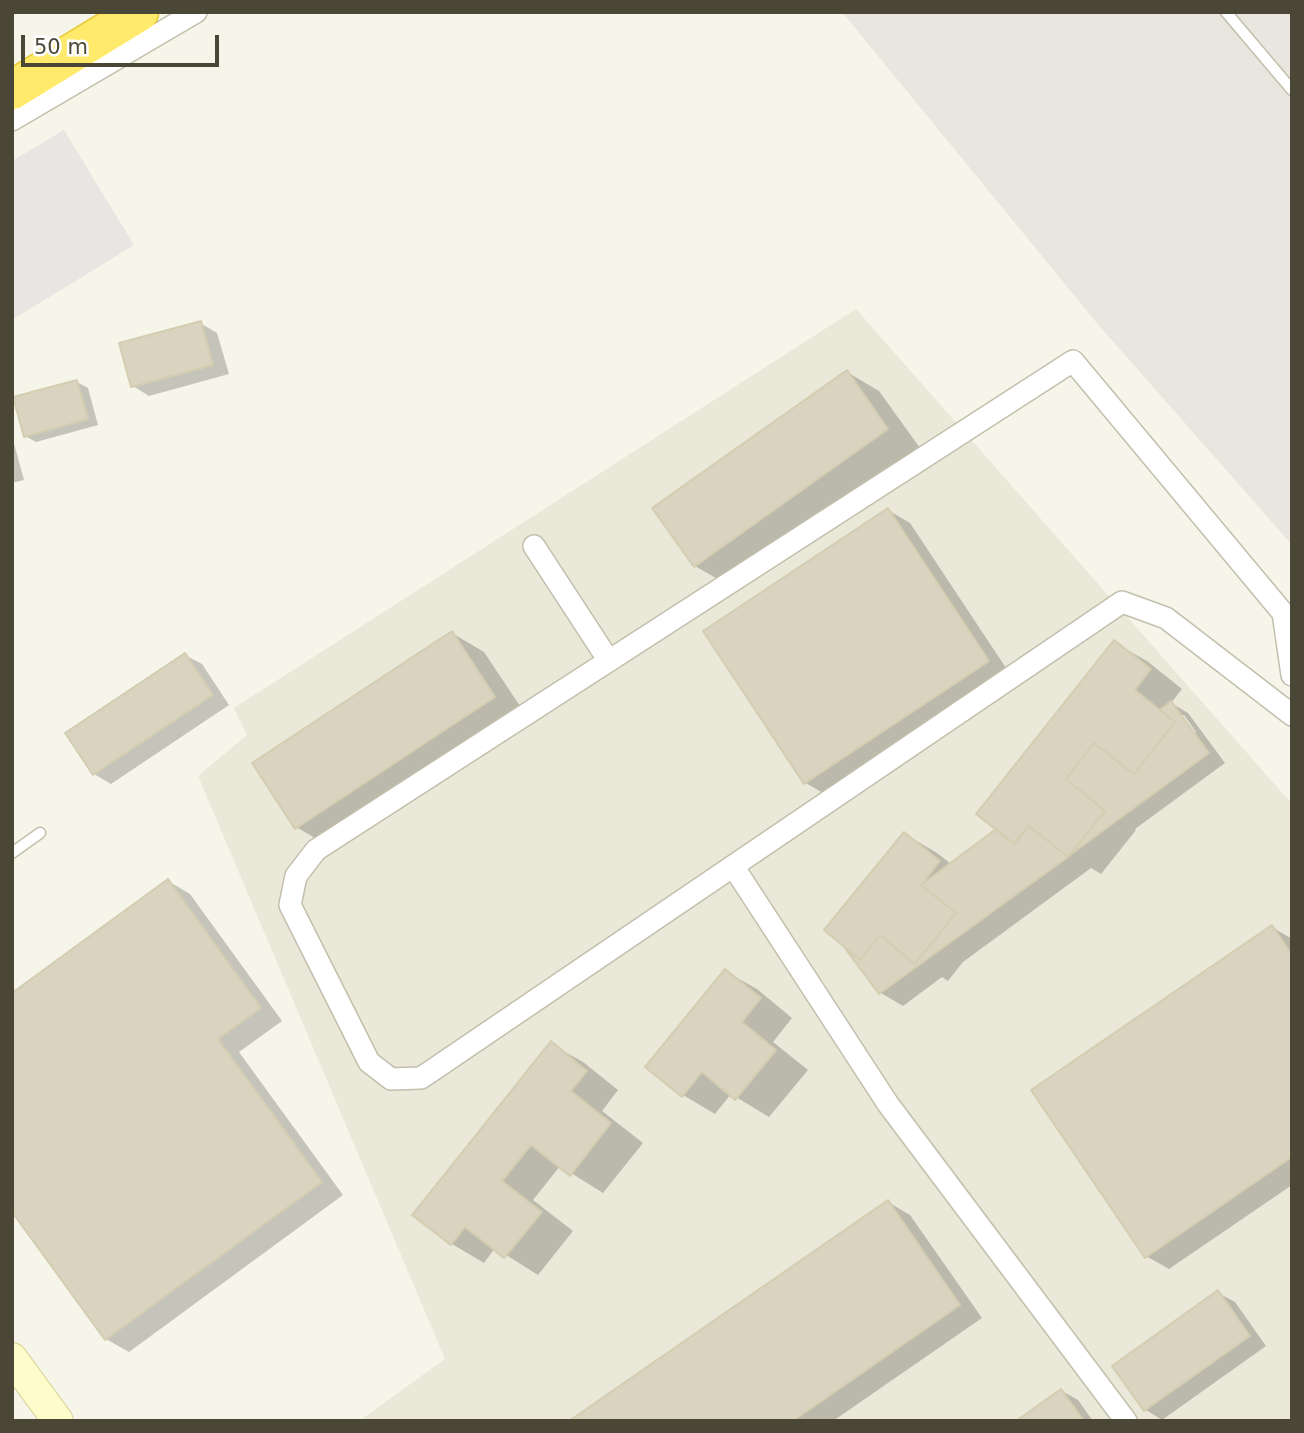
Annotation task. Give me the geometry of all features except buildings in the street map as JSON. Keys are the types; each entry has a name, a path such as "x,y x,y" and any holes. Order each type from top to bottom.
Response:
{"highway":[{"path":"12,90 139,12"}],"street":[{"path":"12,120 196,12"},
{"path":"1292,675 1283,613 1073,361 316,850 296,876 289,905 369,1062 391,1079 421,1078 1122,602 1166,618 1292,715"},
{"path":"534,546 609,661"},
{"path":"733,866 888,1104 1126,1421"},
{"path":"12,1358 58,1421"}],"lane":[{"path":"1226,12 1292,90"},
{"path":"12,853 40,833"}],"shaded area":[{"path":"842,12 1292,12 1292,545 1096,322"},
{"path":"64,130 134,245 12,320 12,161"},
{"path":"856,309 1292,804 1292,1421 359,1421 445,1359 198,776 247,735 234,708"}]}
